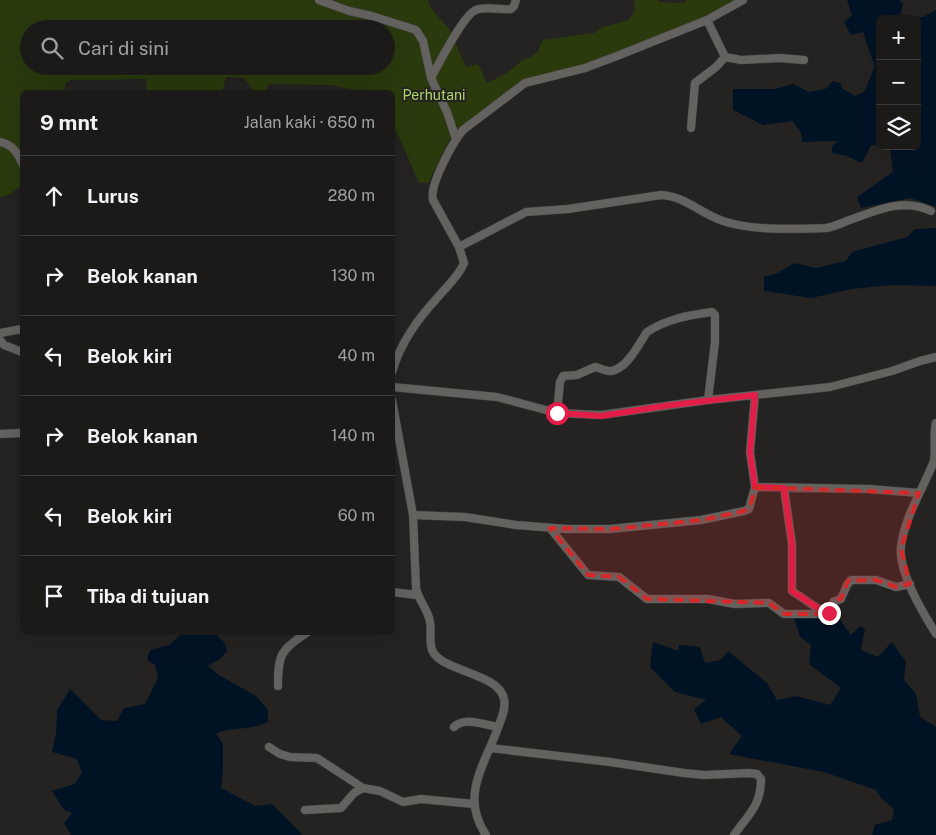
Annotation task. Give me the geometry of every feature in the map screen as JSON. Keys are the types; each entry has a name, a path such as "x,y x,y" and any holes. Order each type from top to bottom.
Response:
{"street":[{"path":"319,0 349,11 385,20"},
{"path":"431,78 461,26 472,11 511,9 516,0"},
{"path":"395,365 406,339 416,323 464,264 459,247 431,195 434,182 456,139 473,122 525,84 585,68 707,20 743,0"},
{"path":"707,20 725,57"},
{"path":"395,23 416,30 424,41 431,78 447,112 456,139"},
{"path":"725,57 741,60 780,58 804,60"},
{"path":"691,128 695,83 716,67 725,57"},
{"path":"0,142 7,143 15,149 20,159"},
{"path":"459,247 526,212 568,209 661,195 675,196 709,216 722,221 751,227 832,227 890,207 908,204 920,206 931,211"},
{"path":"557,413 560,380 563,376 577,375 595,367 606,371 618,369 624,364 647,332 677,317 712,312 715,315 714,342 708,400"},
{"path":"0,333 20,329"},
{"path":"0,340 4,345 20,351"},
{"path":"395,387 497,397 557,413 601,416 708,400 830,387 936,357"},
{"path":"413,515 465,517 550,528 610,529 701,520 749,509 755,487 750,452 755,395"},
{"path":"395,416 413,515 417,595 428,613 433,652 438,657 481,677 501,692 505,702 504,711 476,780 474,791 474,804 480,827 486,835"},
{"path":"936,423 935,460 919,493 905,530 901,549 902,564 910,584 936,634"},
{"path":"0,434 20,433"},
{"path":"755,487 869,489 919,493"},
{"path":"784,488 792,544 792,591 827,614"},
{"path":"550,528 588,575 619,577 647,599 708,599 735,604 765,603 784,614 827,614"},
{"path":"827,614 833,602 841,599 851,580 876,580 896,586 910,584"},
{"path":"395,592 417,595"},
{"path":"278,686 278,664 284,650 304,635"},
{"path":"454,727 464,721 498,727"},
{"path":"269,747 280,754 290,757 316,758 363,788 380,791 403,802 420,799 474,804"},
{"path":"490,748 684,773 711,775 757,774 761,779 758,802 734,835"},
{"path":"305,810 341,808 354,793 363,788"}],"highlighted area":[{"path":"755,487 919,493 901,549 910,584 896,587 876,580 848,581 841,599 832,601 827,614 784,614 769,603 647,599 619,577 588,575 550,528 610,529 701,520 744,511 751,503"}],"green space":[{"name":"Perhutani","path":"0,0 428,0 430,7 449,29 466,67 478,64 487,83 507,73 524,59 531,57 538,51 543,40 594,33 600,28 629,20 635,9 634,0 685,3 687,0 737,0 709,16 584,66 525,81 457,131 448,142 428,183 419,183 395,130 395,90 349,89 330,85 270,84 265,90 253,90 244,78 226,77 223,90 147,90 146,79 71,80 65,84 65,90 20,90 20,187 9,195 0,197"}],"water":[{"path":"847,0 899,0 903,3 900,15 876,15 876,146 871,145 862,163 847,156 832,153 832,146 838,141 802,142 801,133 793,121 763,125 733,110 733,89 775,89 793,84 809,92 825,89 833,81 840,83 843,89 855,96 864,92 875,67 863,32 851,35 844,22 852,15"},
{"path":"936,10 936,207 910,198 861,208 857,197 893,172 890,150 921,150 921,17"},
{"path":"936,228 936,286 891,285 852,289 811,298 764,291 764,277 778,273 794,263 816,268 846,261 852,252 907,237 915,229"},
{"path":"836,614 851,635 860,626 865,629 861,650 878,657 892,642 906,662 904,680 916,694 920,717 936,727 936,835 872,835 875,825 892,820 894,809 882,799 876,790 824,772 729,754 742,736 721,717 701,724 694,709 706,700 675,692 650,667 653,642 678,651 679,645 700,647 705,663 721,660 728,651 767,683 777,700 796,696 830,705 841,688 809,664 811,645 800,637 794,618"},
{"path":"181,635 216,635 224,642 227,651 220,659 208,666 219,675 256,696 268,710 268,722 262,725 216,733 223,744 221,788 255,806 272,804 303,835 71,835 64,823 72,813 64,810 52,791 74,784 82,773 77,759 52,752 56,733 57,710 70,689 101,720 117,721 124,708 145,704 158,678 155,665 147,660 150,650 169,645"}],"route":[{"path":"557,413 601,416 755,395 750,452 755,487 784,488 792,544 792,591 827,614 829,613"}]}
